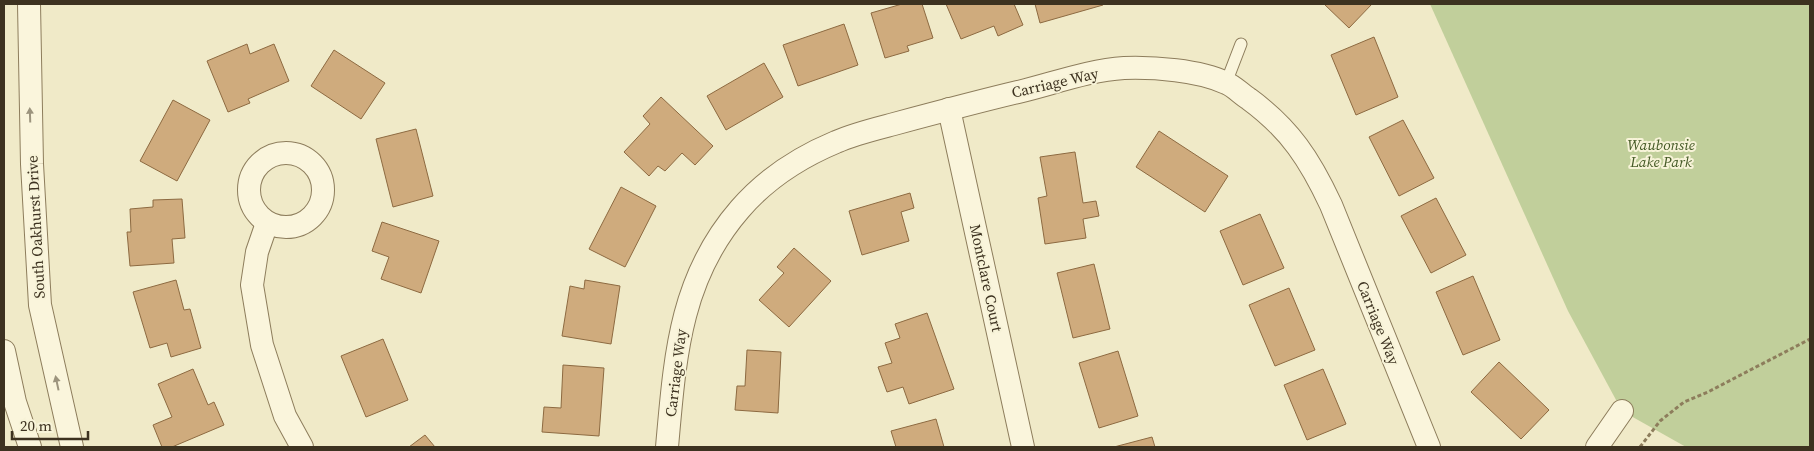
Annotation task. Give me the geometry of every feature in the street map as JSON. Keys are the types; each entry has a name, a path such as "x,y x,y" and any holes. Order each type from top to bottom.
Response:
{"street":[{"name":"South Oakhurst Drive","path":"29,4 31,136 40,305 72,447"},
{"name":"Carriage Way","path":"667,447 675,356 684,314 697,276 708,253 741,208 785,169 836,142 949,109 1122,68 1177,69 1226,82 1269,114 1298,145 1316,171 1429,447"},
{"name":"Montclare Court","path":"949,109 1023,447"},
{"path":"267,223 257,252 252,285 262,345 286,416 302,447"},
{"path":"4,351 15,402 30,447"},
{"path":"1597,447 1622,411"}],"lane":[{"path":"1226,82 1242,44"}],"path":[{"path":"1640,447 1660,421 1684,402 1708,392 1810,339"}],"green space":[{"name":"Waubonsie Lake Park","path":"1430,4 1810,4 1810,447 1686,447 1622,411 1568,311"}],"building":[{"path":"902,4 922,4 933,38 907,46 909,51 885,58 871,13"},
{"path":"946,4 1014,4 1023,25 998,36 994,26 961,39"},
{"path":"1035,4 1102,4 1103,5 1040,23"},
{"path":"1324,4 1372,4 1349,28"},
{"path":"844,24 858,65 798,86 783,45"},
{"path":"1374,37 1398,97 1356,115 1331,55"},
{"path":"247,44 250,54 274,44 289,81 248,99 250,103 228,112 207,61"},
{"path":"334,50 385,83 361,119 311,86"},
{"path":"764,63 783,97 726,130 707,96"},
{"path":"661,97 713,146 695,165 682,153 665,171 658,166 649,176 624,152 650,124 643,116"},
{"path":"173,100 210,120 177,181 140,161"},
{"path":"1403,120 1434,178 1399,196 1369,137"},
{"path":"416,129 433,196 393,207 376,139"},
{"path":"1159,131 1228,176 1205,212 1136,167"},
{"path":"1075,152 1083,203 1096,201 1099,216 1083,219 1086,238 1045,244 1038,198 1047,196 1040,157"},
{"path":"621,187 656,206 625,267 589,249"},
{"path":"910,193 914,208 901,212 909,241 862,255 849,211"},
{"path":"1436,198 1466,255 1431,273 1401,216"},
{"path":"182,199 185,238 172,239 174,263 130,266 127,232 131,232 130,209 153,207 153,200"},
{"path":"1260,214 1284,268 1243,285 1220,231"},
{"path":"382,222 439,241 421,293 381,279 389,257 372,251"},
{"path":"794,248 831,281 789,327 759,300 784,273 777,267"},
{"path":"1094,264 1110,329 1073,338 1057,273"},
{"path":"1473,276 1500,340 1463,355 1436,292"},
{"path":"176,280 184,310 190,309 201,348 171,357 167,343 150,348 133,292"},
{"path":"585,280 620,286 611,344 562,336 570,286 584,289"},
{"path":"1289,288 1315,350 1275,366 1249,305"},
{"path":"927,313 954,389 909,404 903,387 887,392 878,367 892,363 885,343 900,338 895,324"},
{"path":"383,339 408,400 366,417 341,356"},
{"path":"747,350 781,352 778,413 735,410 737,386 745,386"},
{"path":"1118,351 1138,416 1099,428 1079,363"},
{"path":"1499,362 1549,410 1521,439 1471,392"},
{"path":"563,365 604,368 599,436 542,432 544,407 561,408"},
{"path":"193,369 208,405 214,402 224,425 172,447 162,447 153,425 172,417 158,384"},
{"path":"1323,369 1346,424 1307,440 1284,385"},
{"path":"936,419 944,447 896,447 891,431"},
{"path":"425,435 435,447 409,447"},
{"path":"1152,437 1155,447 1114,447"}]}
